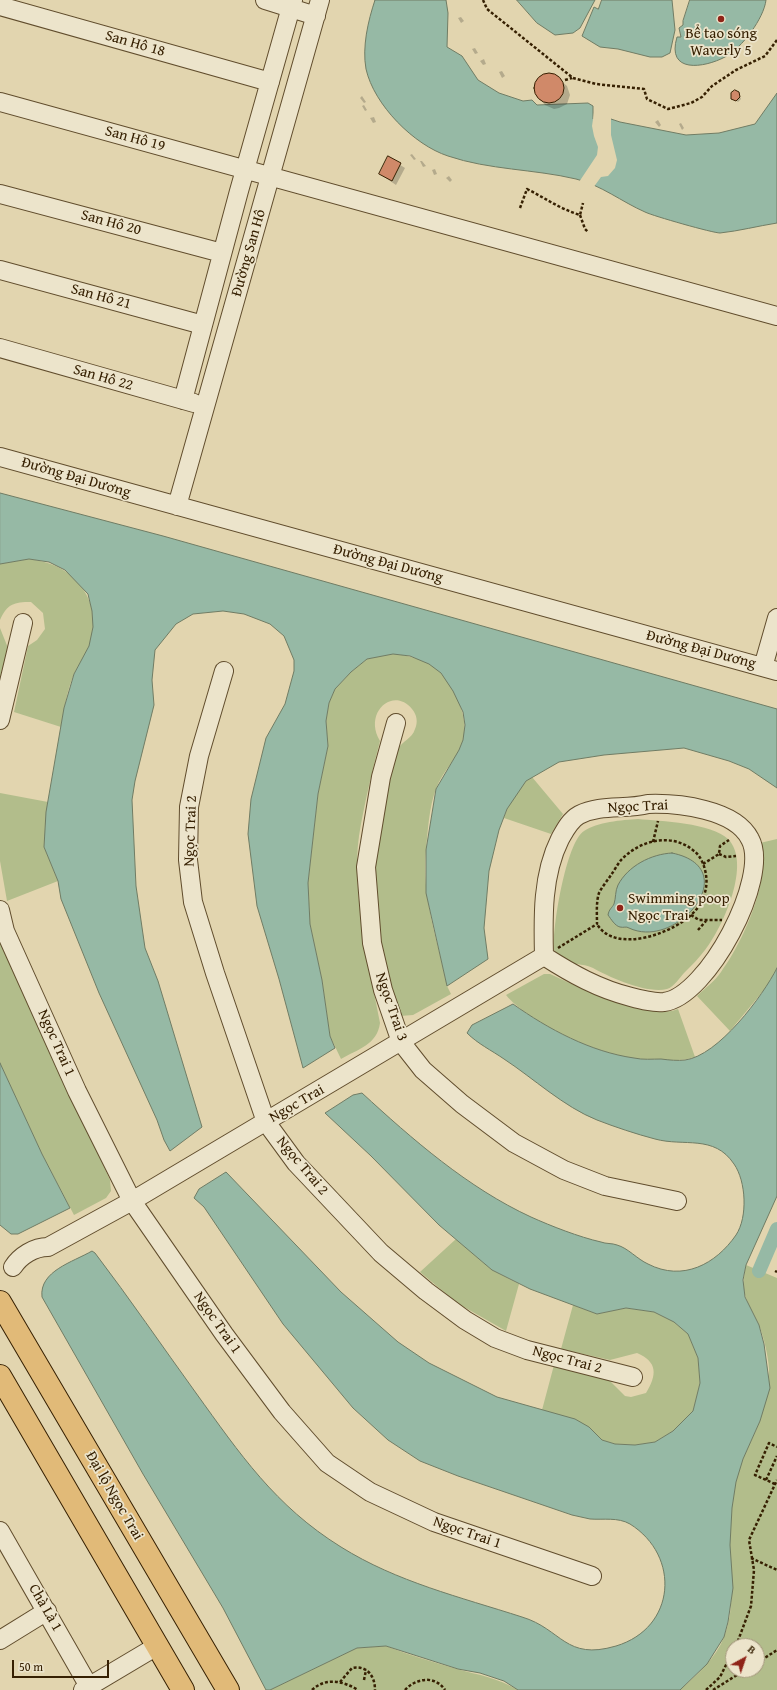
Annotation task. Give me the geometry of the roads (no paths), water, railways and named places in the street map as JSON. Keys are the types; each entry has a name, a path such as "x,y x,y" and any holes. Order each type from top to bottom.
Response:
{"main road":[{"name":"Đại lộ Ngọc Trai","path":"0,1302 228,1690"},
{"path":"0,1376 182,1690"}],"street":[{"path":"265,0 318,8"},
{"path":"183,400 245,169 292,4"},
{"name":"San Hô 18","path":"0,6 270,82"},
{"name":"Đường San Hô","path":"177,506 318,8"},
{"name":"San Hô 19","path":"0,102 777,316"},
{"name":"San Hô 20","path":"0,194 222,253"},
{"name":"San Hô 21","path":"0,270 203,325"},
{"name":"San Hô 22","path":"0,348 205,407"},
{"name":"Đường Đại Dương","path":"0,457 770,669"},
{"path":"770,669 777,618"},
{"path":"0,720 23,623"},
{"name":"Ngọc Trai 2","path":"224,671 199,756 189,807 188,860 193,902 215,973 266,1122 296,1163 381,1253 426,1291 465,1320 495,1338 527,1350 633,1377"},
{"name":"Ngọc Trai 3","path":"396,723 381,777 370,835 366,867 372,943 384,990 401,1042 423,1070 462,1104 514,1143 564,1170 605,1186 677,1201"},
{"name":"Ngọc Trai","path":"668,804 694,808 724,817 742,828 751,840 755,853 755,868 737,921 703,975 677,998 665,1002 648,1001 611,992 574,975 549,953 543,921 548,872 553,854 564,831 578,816 610,807 668,804"},
{"name":"Ngọc Trai 1","path":"0,910 5,931 77,1091 132,1201 224,1334 277,1406 327,1463 370,1492 434,1522 592,1576"},
{"name":"Ngọc Trai","path":"6,1271 18,1259 38,1247 48,1247 132,1201 549,953"},
{"name":"Chà Là 1","path":"3,1542 47,1611 88,1689"},
{"path":"0,1640 47,1611"},
{"path":"88,1689 157,1646"}],"waterway":[{"path":"759,1271 777,1229"}],"place":[{"name":"Bể tạo sóng Waverly 5","path":"721,19"},
{"name":"Swimming poop Ngọc Trai","path":"620,908"}]}
